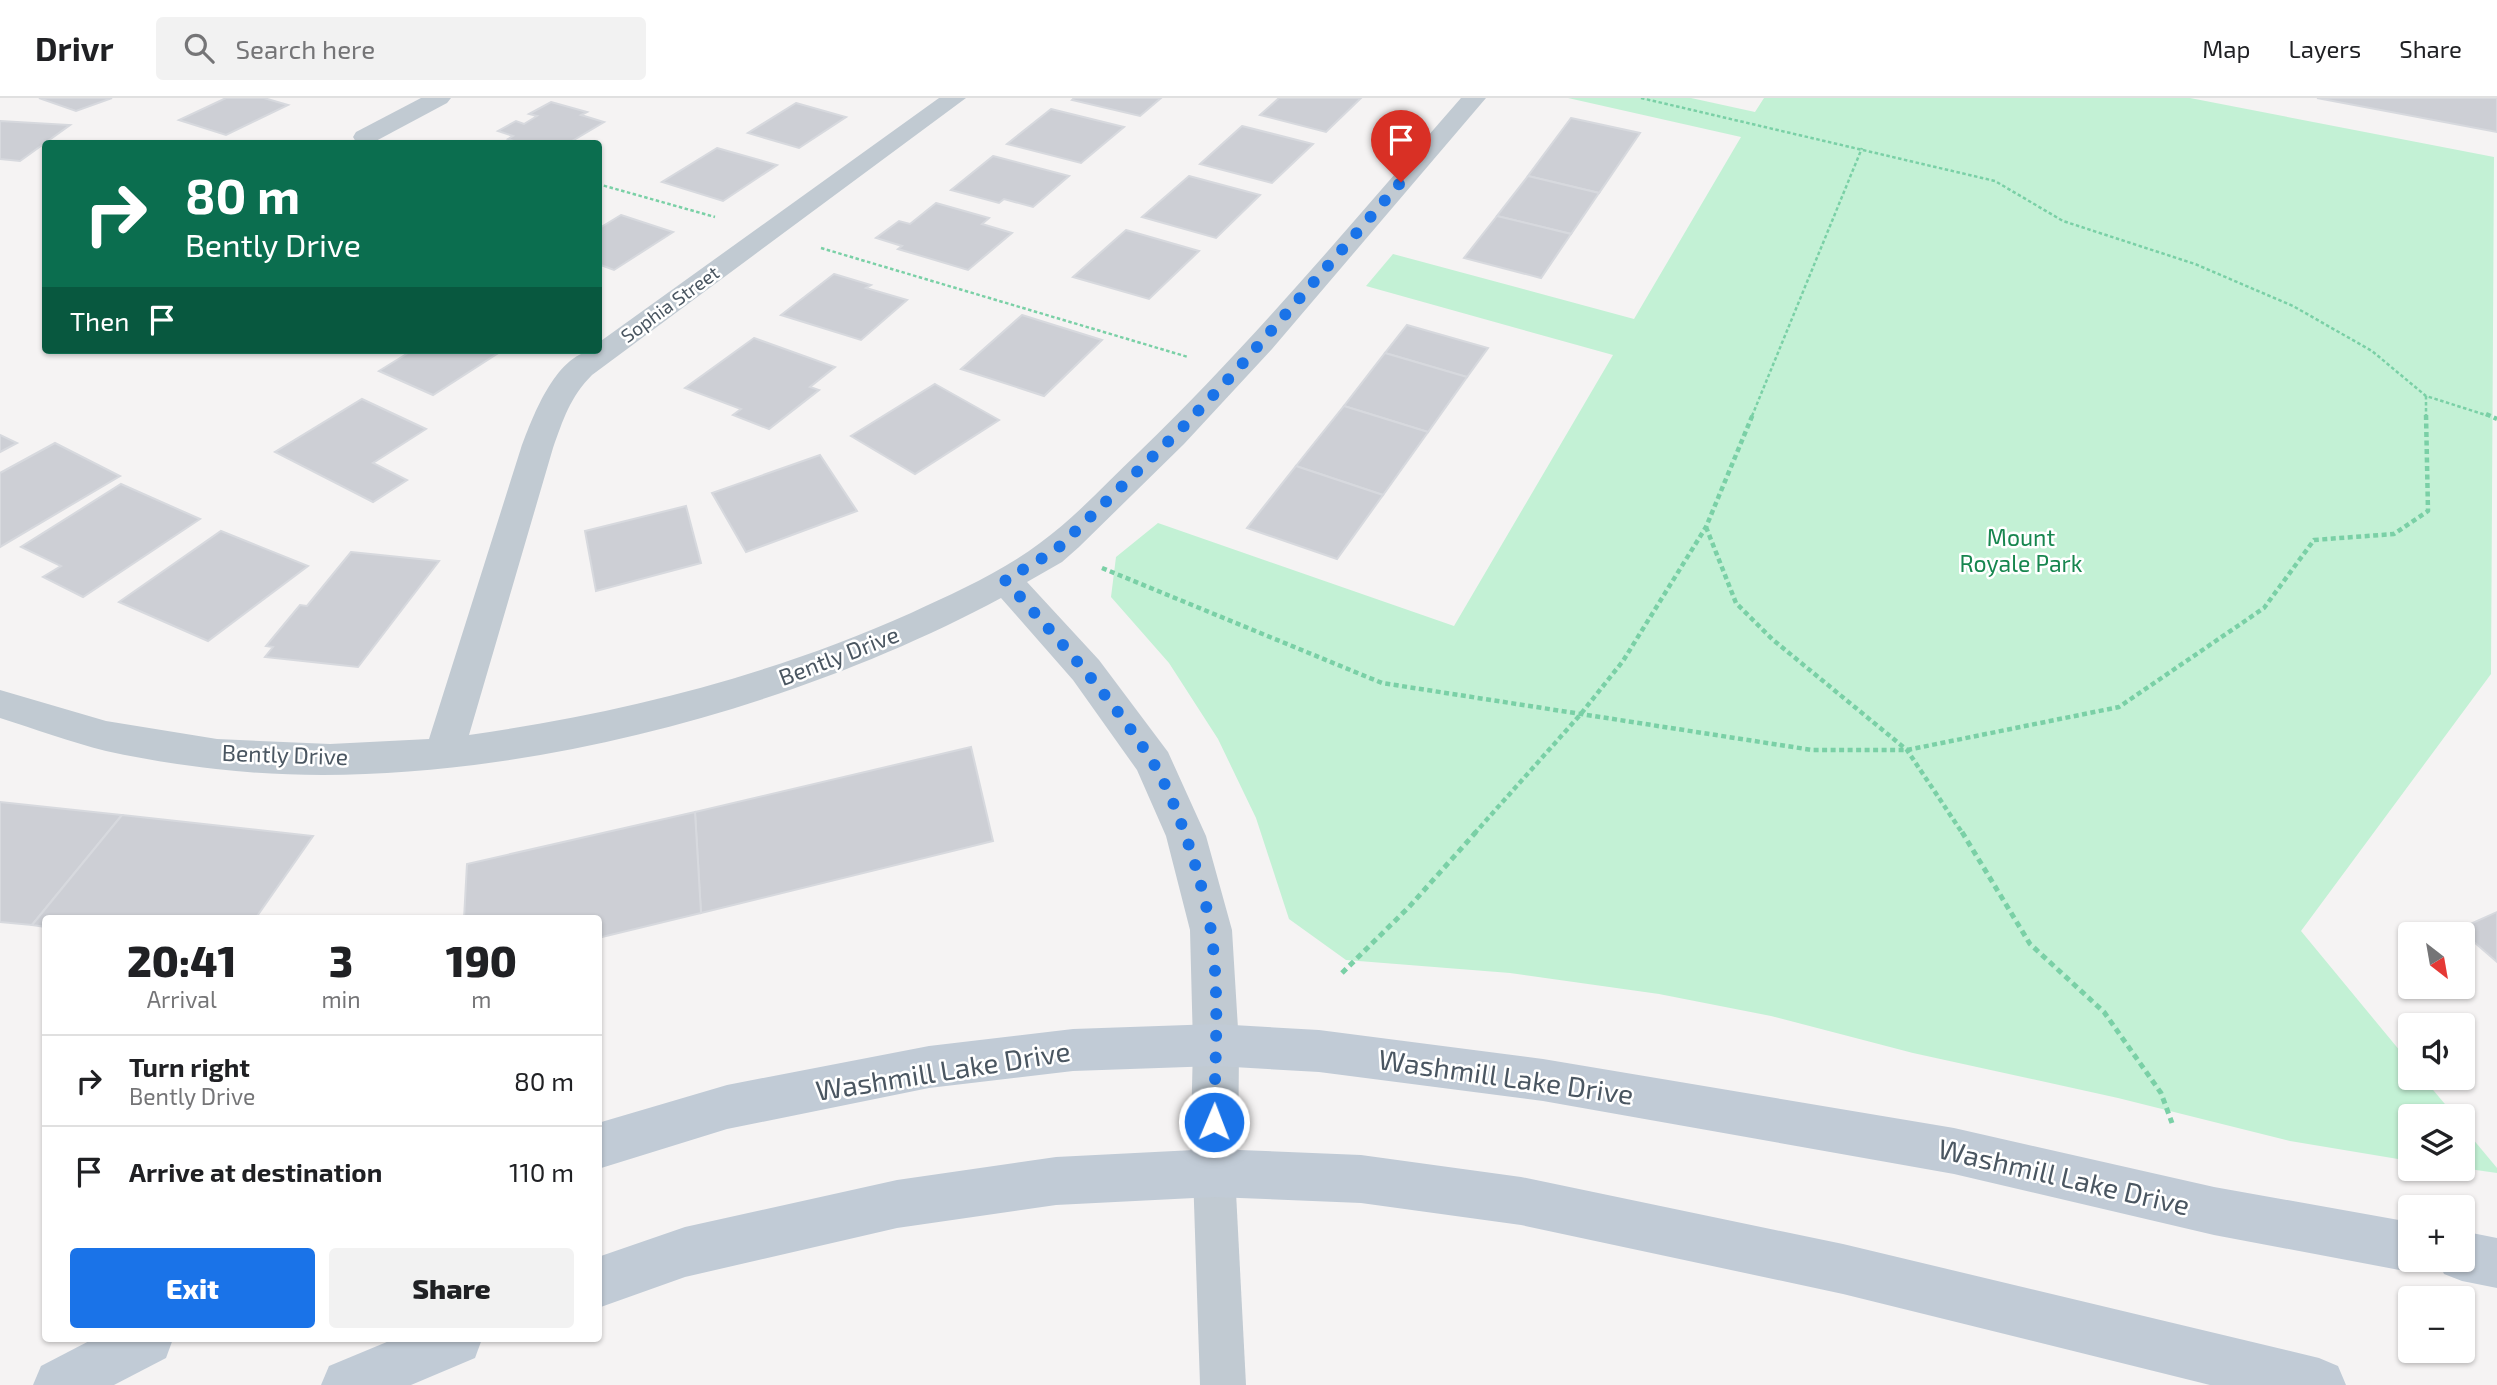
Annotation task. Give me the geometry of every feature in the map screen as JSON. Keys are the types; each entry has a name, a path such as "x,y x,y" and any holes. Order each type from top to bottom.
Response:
{"street":[{"path":"365,137 439,98"},
{"name":"Sophia Street","path":"602,354 954,98"},
{"name":"Bently Drive","path":"0,704 79,729 200,751 263,758 327,759 445,751 582,733 701,705 758,687 864,647 947,611 1056,550 1160,450 1236,371 1474,98"},
{"name":"Sophia Street","path":"445,751 501,563 554,402 567,383 602,354"},
{"path":"1005,580 1086,670 1154,763 1186,836 1211,930 1216,1045 1214,1173"},
{"name":"Washmill Lake Drive","path":"602,1145 727,1107 929,1067 1073,1050 1216,1045 1319,1051 1557,1082 1954,1151 2214,1211 2398,1245"},
{"path":"602,1282 685,1252 897,1204 1056,1181 1214,1173 1361,1179 1521,1201 1843,1269 2319,1385"},
{"path":"2475,1259 2497,1263"},
{"path":"60,1385 141,1342"},
{"path":"348,1385 449,1342"}],"lane":[{"path":"1214,1173 1223,1385"}],"path":[{"path":"1641,98 1995,181 2063,221 2195,264 2293,306 2372,351 2426,396 2497,419"},
{"path":"1342,974 1409,906 1580,715 1623,661 1706,527 1862,148"},
{"path":"602,185 1236,371"},
{"path":"1056,550 1382,683 1812,750 1907,750 2119,707 2264,608 2314,540 2394,534 2428,511 2426,396"},
{"path":"1706,527 1736,603 1772,639 1907,750 1962,832 2030,944 2104,1012 2161,1093 2172,1123"}],"green space":[{"name":"Mount Royale Park","path":"1568,98 1691,98 1755,112 1764,98 2190,98 2494,157 2491,674 2301,931 2398,1048 2398,1090 2433,1090 2445,1104 2398,1104 2398,1159 2290,1141 2118,1098 1913,1053 1771,1016 1659,994 1510,973 1346,960 1289,919 1256,818 1218,739 1169,663 1111,597 1116,557 1158,523 1454,626 1613,355 1366,286 1393,254 1634,319 1741,137"},
{"path":"2475,1142 2497,1168 2497,1173 2475,1170"}],"building":[{"path":"39,98 112,98 76,111"},
{"path":"226,98 264,98 288,105 226,135 179,120"},
{"path":"1161,98 1140,116 1072,100"},
{"path":"1279,98 1361,98 1326,132 1260,115"},
{"path":"2317,98 2497,98 2497,132"},
{"path":"551,102 587,112 581,115 604,122 574,140 511,140 508,139 513,136 498,131 516,121 524,124 537,116 529,114"},
{"path":"796,103 846,117 799,148 748,133"},
{"path":"1051,109 1124,127 1081,163 1007,144"},
{"path":"1571,118 1640,133 1599,193 1528,176"},
{"path":"0,121 70,125 49,140 42,140 42,145 20,161 0,159"},
{"path":"1242,126 1313,144 1272,183 1200,164"},
{"path":"717,148 777,165 723,201 662,182"},
{"path":"993,156 1069,176 1033,207 1004,199 999,203 951,190"},
{"path":"1189,176 1260,195 1216,238 1142,217"},
{"path":"1528,176 1599,193 1571,234 1497,216"},
{"path":"936,203 989,218 982,224 1012,233 968,270 898,249 902,246 876,238 899,221 910,224"},
{"path":"621,215 673,232 614,270 602,266 602,227"},
{"path":"1497,216 1571,234 1541,278 1464,258"},
{"path":"1126,230 1199,251 1149,299 1073,277"},
{"path":"834,274 871,285 866,288 907,300 861,340 781,315"},
{"path":"1022,315 1102,340 1044,396 961,369"},
{"path":"1407,325 1488,348 1467,377 1385,353"},
{"path":"754,338 835,367 810,387 819,390 769,429 733,415 741,409 685,388"},
{"path":"1385,353 1467,377 1428,432 1344,406"},
{"path":"407,354 497,354 433,395 379,371"},
{"path":"935,384 999,420 915,474 851,436"},
{"path":"362,399 426,429 373,463 407,480 373,502 275,452"},
{"path":"1344,406 1428,432 1383,495 1296,466"},
{"path":"0,435 17,443 0,452"},
{"path":"55,443 120,476 0,547 0,473"},
{"path":"820,455 857,511 746,552 712,493"},
{"path":"1296,466 1383,495 1337,559 1247,528"},
{"path":"121,484 200,519 83,597 43,577 61,566 21,547"},
{"path":"686,506 701,563 596,591 585,531"},
{"path":"221,531 308,566 208,641 119,602"},
{"path":"351,552 439,561 358,667 265,657 273,647 266,646 300,605 307,606"},
{"path":"971,747 993,841 701,913 695,812"},
{"path":"0,802 122,815 32,925 0,922"},
{"path":"695,812 701,913 602,937 602,915 464,915 467,864"},
{"path":"122,815 313,836 258,915 42,915 42,926 32,925"},
{"path":"2497,912 2497,962 2475,943 2475,922"}],"route":[{"path":"1214,1122 1216,1045 1211,930 1186,836 1154,763 1086,670 1005,580 1056,550 1182,428 1236,371 1401,182"}]}
